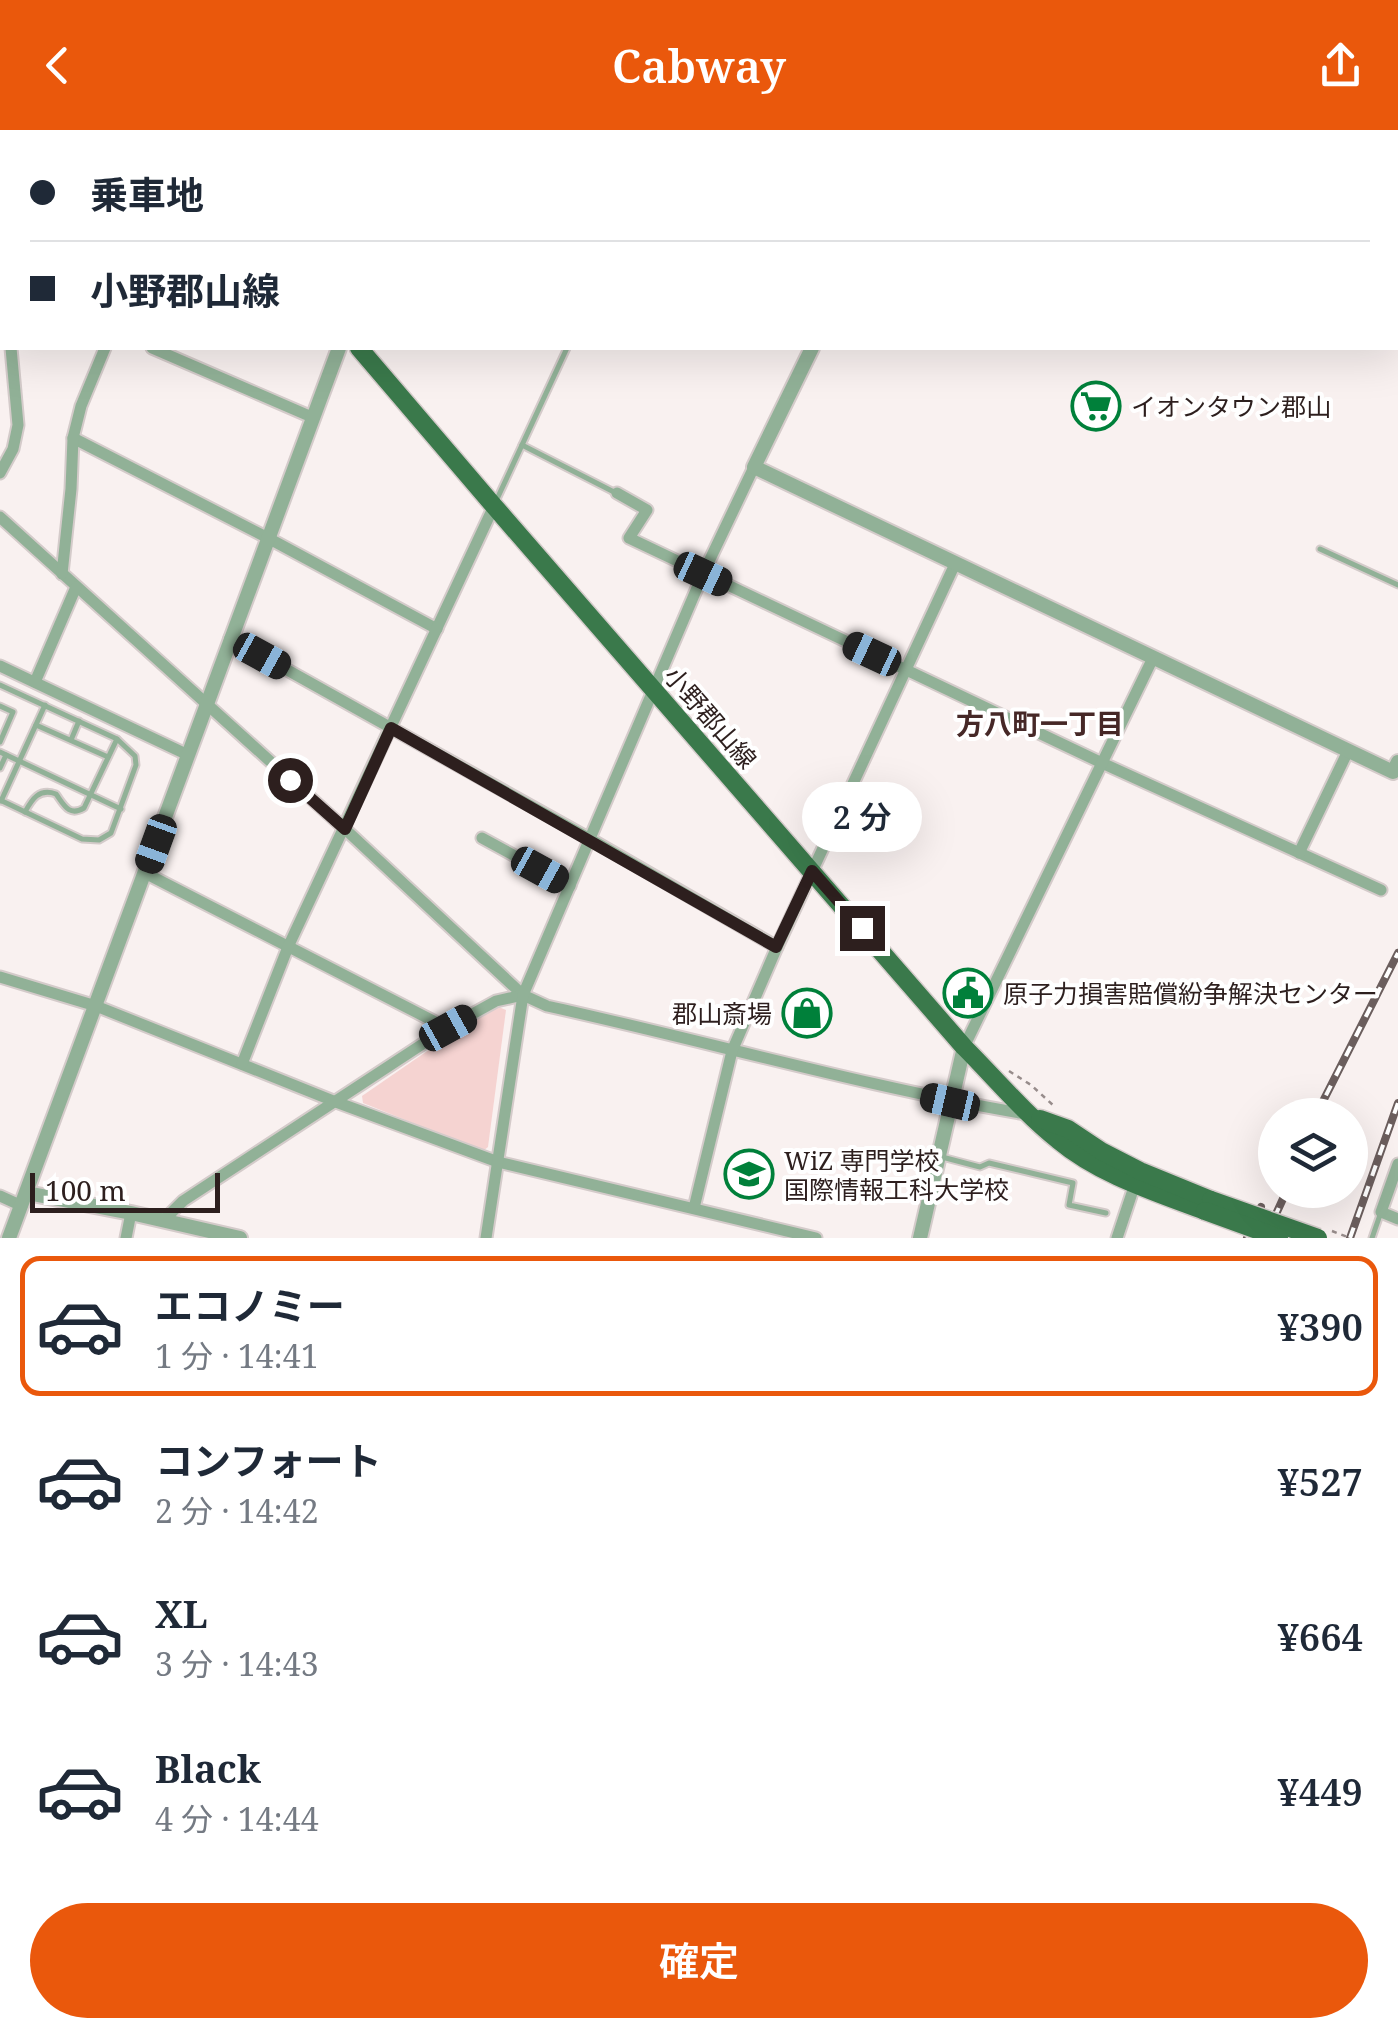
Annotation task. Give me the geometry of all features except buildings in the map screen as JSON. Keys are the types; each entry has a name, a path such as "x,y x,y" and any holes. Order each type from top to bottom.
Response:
{"main road":[{"name":"小野郡山線","path":"360,350 812,871 968,1040 1030,1115 1074,1151 1135,1184 1318,1238"},
{"name":"小野郡山線","path":"1030,1115 1068,1129 1111,1156 1278,1238"}],"street":[{"path":"0,474 13,448 18,425 11,350"},
{"path":"62,574 72,438 105,350"},
{"path":"157,350 314,418"},
{"path":"9,1238 338,350"},
{"path":"486,1238 523,995 703,574 810,350"},
{"path":"72,438 437,629"},
{"path":"754,468 1393,772 1398,762"},
{"path":"617,493 647,510 628,538 1102,764 1380,890"},
{"path":"242,1064 288,946 494,506"},
{"path":"0,517 523,995 547,1006 732,1051 950,1102 1030,1115"},
{"path":"694,1208 732,1051 776,947 955,564"},
{"path":"35,682 76,587"},
{"path":"230,638 776,947"},
{"path":"920,1238 968,1040 1152,658"},
{"path":"0,666 188,755"},
{"path":"1298,853 1348,751"},
{"path":"482,838 570,886"},
{"path":"144,873 448,1028"},
{"path":"0,977 96,1006 498,1162 816,1238"},
{"path":"164,1221 183,1201 448,1028 496,1001 523,995"},
{"path":"1398,1164 1381,1212 1398,1218"},
{"path":"1117,1238 1135,1184"},
{"path":"0,1196 131,1212 240,1238"},
{"path":"126,1238 131,1212"}],"lane":[{"path":"494,506 566,350"},
{"path":"522,446 617,493"},
{"path":"1320,549 1398,586"},
{"path":"0,684 117,738 135,756 136,765 111,833 103,839 82,839 0,801 45,705"},
{"path":"0,706 13,712 0,742"},
{"path":"71,740 80,721"},
{"path":"36,725 108,758"},
{"path":"25,812 33,798 44,792 53,793 66,809 77,812 84,808 117,738"},
{"path":"0,768 3,754 120,809"},
{"path":"939,1156 1073,1182 1069,1206 1106,1213"},
{"path":"1372,1238 1381,1212"}],"path":[{"path":"949,1003 968,1040"},
{"path":"1006,1069 1053,1106"}],"shaded area":[{"path":"494,1005 506,1010 488,1147 483,1151 363,1103 362,1096"}],"railway":[{"path":"1325,1098 1398,953"},
{"path":"1350,1238 1398,1103"},
{"path":"1247,1238 1261,1208"},
{"path":"1265,1238 1279,1208"}],"place":[{"name":"イオンタウン郡山","path":"1096,406"},
{"name":"原子力損害賠償紛争解決センター","path":"968,993"},
{"name":"郡山斎場","path":"807,1013"},
{"name":"WiZ 専門学校 国際情報工科大学校","path":"749,1174"}],"district":[{"name":"方八町一丁目","path":"1040,723"}],"route":[{"path":"290,780 345,829 391,728 776,947 812,871 862,928"}]}
